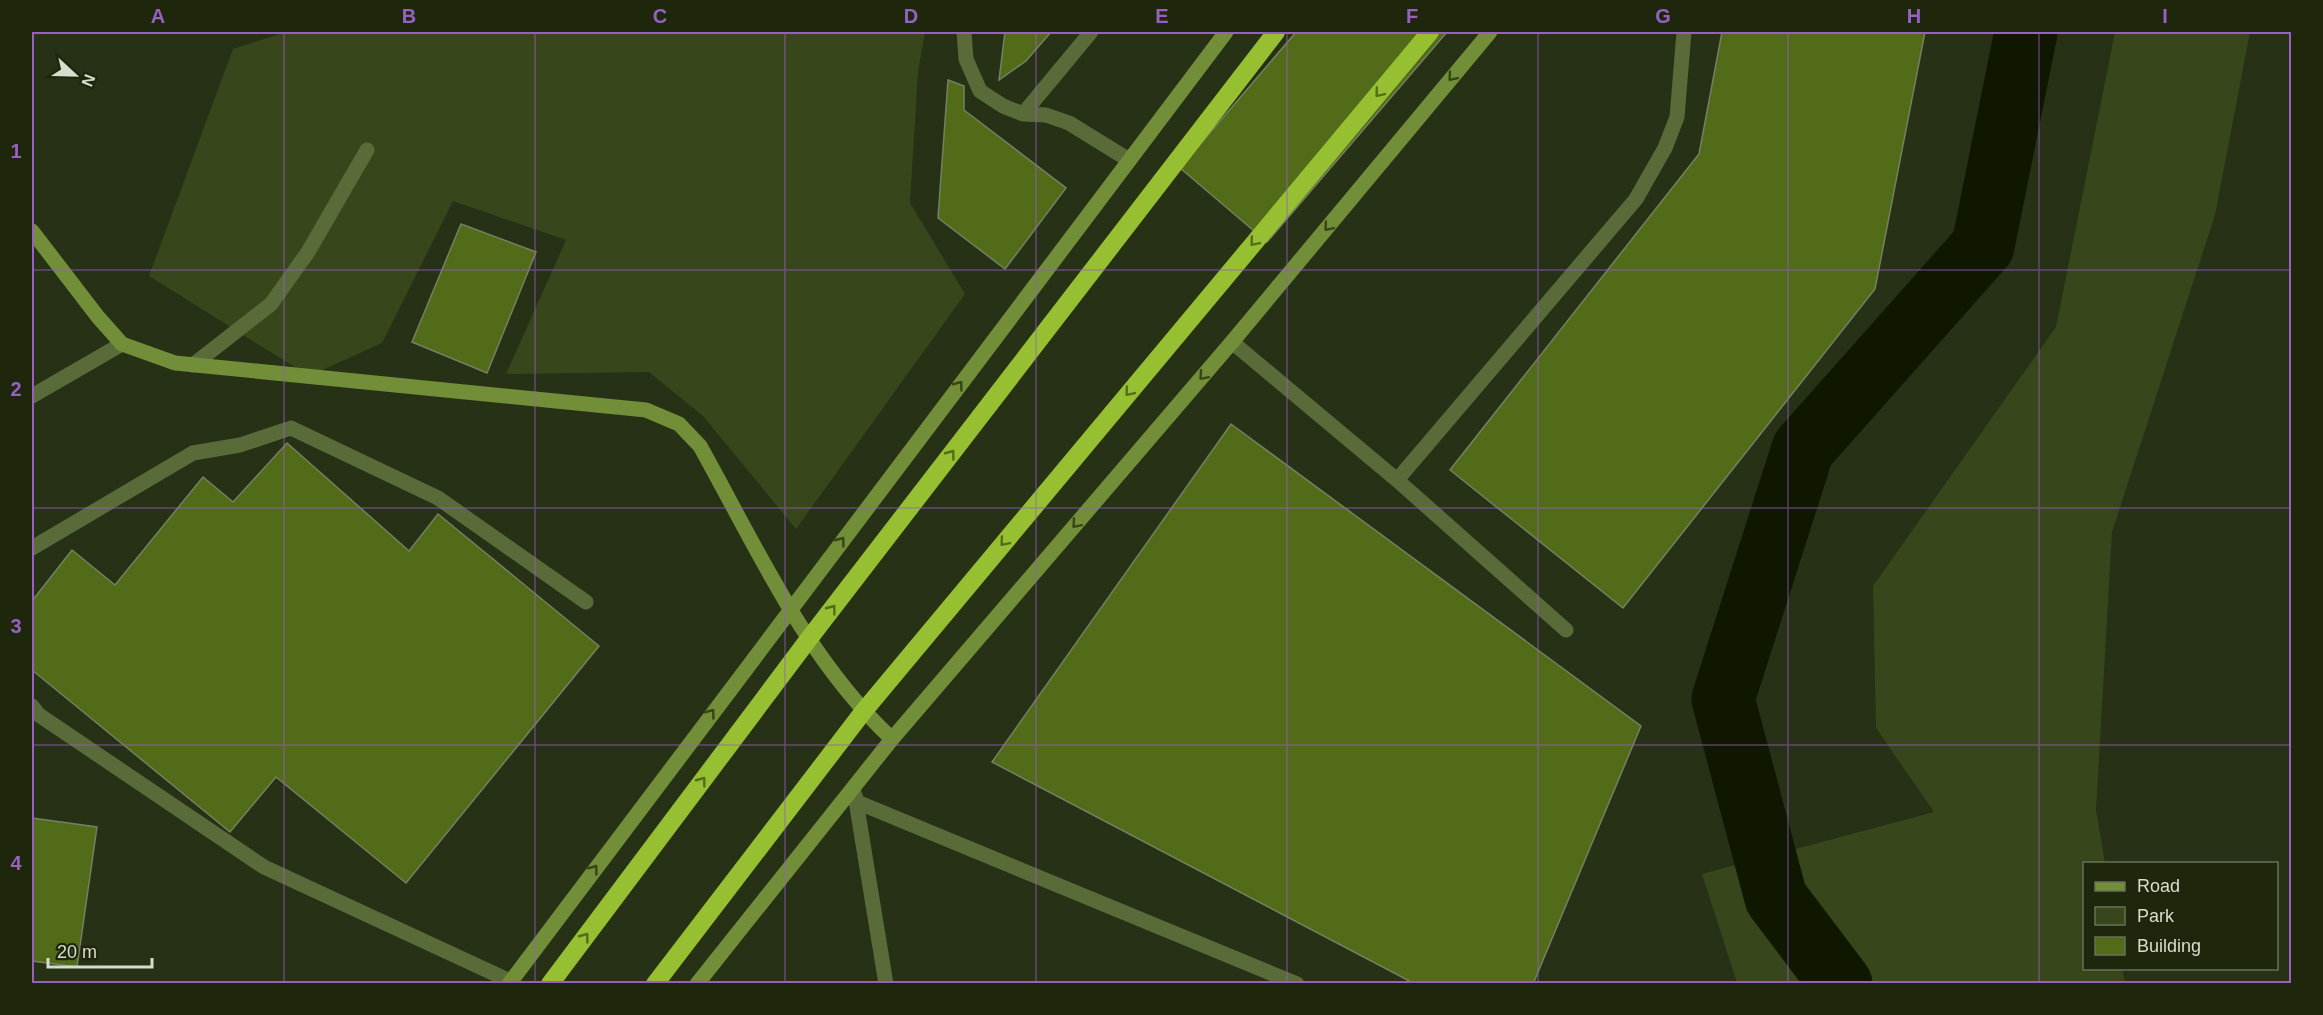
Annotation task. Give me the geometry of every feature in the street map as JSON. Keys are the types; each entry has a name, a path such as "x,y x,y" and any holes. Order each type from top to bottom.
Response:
{"highway":[{"path":"550,984 808,640 1276,32"},
{"path":"655,984 863,712 1430,32"}],"street":[{"path":"964,32 966,58 980,91 1003,106 1023,114 1046,115 1069,123 1129,160"},
{"path":"1023,114 1091,32"},
{"path":"32,706 39,715 264,867 510,982 1226,32"},
{"path":"697,984 892,739 1232,342 1490,32"},
{"path":"1397,480 1636,199 1665,148 1677,117 1684,32"},
{"path":"193,366 271,304 308,252 367,150"},
{"path":"32,231 98,317 122,344 175,363 646,410 679,424 700,446 808,640 863,712 892,739"},
{"path":"1232,342 1397,480 1566,630"},
{"path":"32,396 122,344"},
{"path":"32,548 193,453 240,446 291,428 438,498 586,602"},
{"path":"854,786 886,984"},
{"path":"857,802 1297,984"}],"green space":[{"path":"286,32 925,32 918,72 910,203 965,294 796,529 703,416 649,372 506,374 566,240 453,201 382,343 309,376 149,276 233,49"},
{"path":"2115,32 2250,32 2215,215 2112,532 2096,810 2105,862 2083,862 2083,970 2122,970 2125,983 1737,983 1702,874 1934,812 1876,728 1873,586 2056,327"}],"building":[{"path":"1005,32 1051,32 1026,61 999,80"},
{"path":"1296,32 1447,32 1267,242 1180,168"},
{"path":"1722,32 1925,32 1875,289 1623,608 1450,470 1699,154"},
{"path":"948,80 964,86 964,110 1066,188 1005,269 938,218"},
{"path":"461,224 536,252 487,373 412,342"},
{"path":"1231,424 1641,726 1533,984 1415,984 992,762"},
{"path":"287,443 409,551 438,514 599,646 406,883 276,777 230,832 32,670 32,601 72,550 115,585 203,477 233,502"},
{"path":"32,818 97,827 77,967 32,961"}],"waterway":[{"path":"1841,984 1776,898 1723,699 1803,449 1983,246 2026,32"}]}
